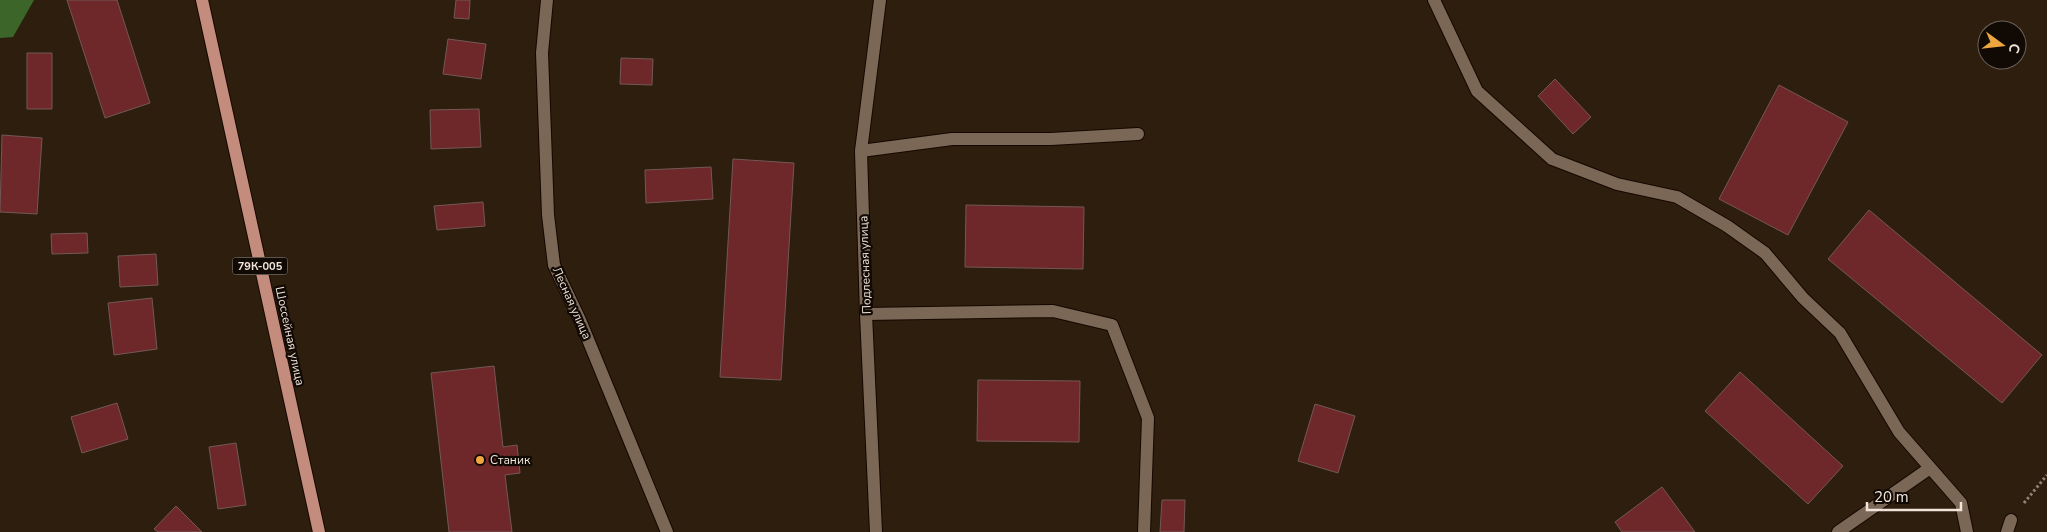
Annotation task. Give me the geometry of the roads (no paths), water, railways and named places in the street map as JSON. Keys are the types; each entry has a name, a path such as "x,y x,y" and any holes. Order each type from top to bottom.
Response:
{"main road":[{"name":"Шоссейная улица","path":"202,0 319,532"}],"street":[{"name":"Лесная улица","path":"547,0 542,53 548,215 554,265 580,320 667,532"},
{"name":"Подлесная улица","path":"876,532 861,151 880,0"},
{"path":"1434,0 1477,91 1552,159 1617,184 1677,197 1727,226 1765,253 1803,298 1840,333 1899,432 1961,503 1967,532"},
{"path":"861,151 952,139 1052,139 1138,134"},
{"path":"866,314 1053,310 1112,325 1148,418 1144,532"},
{"path":"1838,532 1930,468"}],"place":[{"name":"Станик","path":"480,460"}]}
